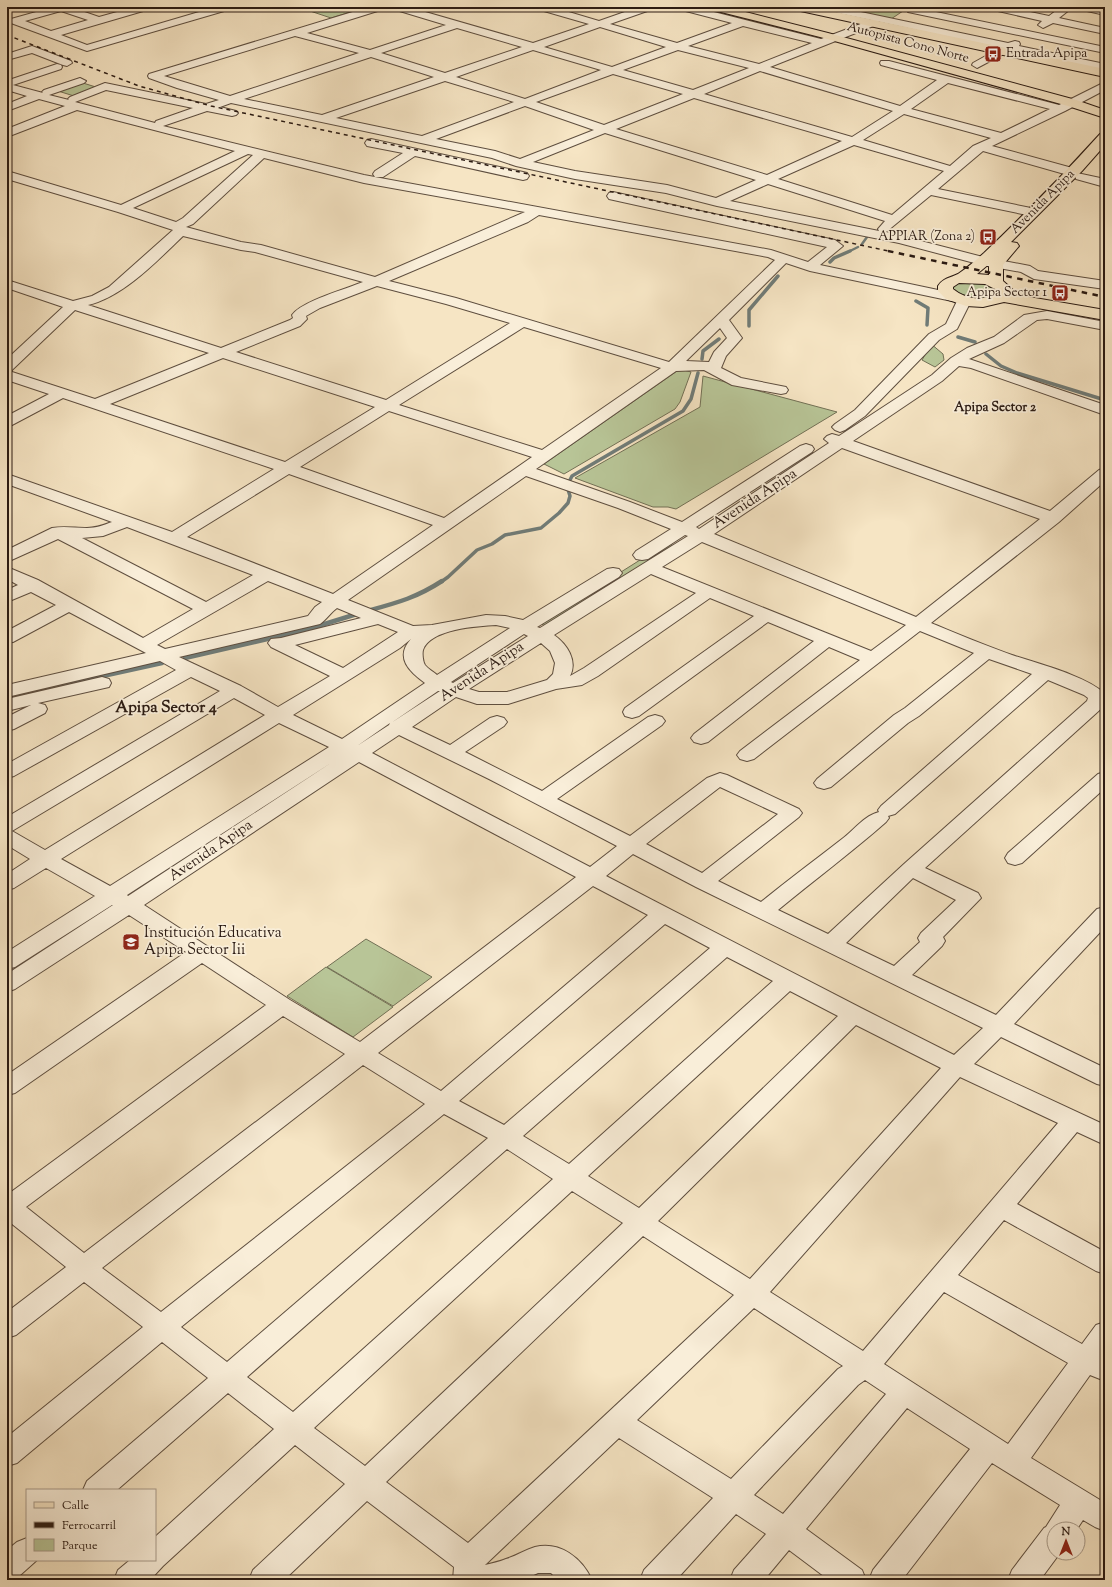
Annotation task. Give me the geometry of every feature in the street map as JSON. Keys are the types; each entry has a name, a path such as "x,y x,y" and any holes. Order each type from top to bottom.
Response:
{"main road":[{"name":"Autopista Cono Norte","path":"713,7 780,24 829,41 1066,106"},
{"name":"Autopista Cono Norte","path":"754,7 1105,99"},
{"path":"796,7 872,24 896,25 1007,49 1105,73"},
{"path":"1066,106 1105,114"},
{"path":"1066,106 1105,120"},
{"path":"1084,169 1083,153 1105,129"},
{"name":"Avenida Apipa","path":"955,280 989,263 1084,169 1105,137"},
{"name":"Avenida Apipa","path":"989,263 1032,212 1105,151"},
{"path":"989,263 1000,289"},
{"path":"1000,289 986,302 958,299 945,289 947,284 955,280 978,278 1000,289 1035,302 1105,315"},
{"path":"1000,289 1105,308"}],"street":[{"path":"51,34 144,7 184,20"},
{"path":"138,33 63,8 15,21 87,48 184,20 226,7"},
{"path":"380,7 153,76 181,86 228,99 495,155 520,163 575,175 667,189 717,202 878,234 961,254 989,263 1025,269 1034,275 1105,285"},
{"path":"397,7 535,46 612,71 695,93 952,170"},
{"path":"541,7 1002,137"},
{"path":"323,119 649,7"},
{"path":"682,7 741,23 829,41"},
{"path":"823,7 896,25 914,9 1105,50"},
{"path":"993,7 1105,31"},
{"path":"976,65 1007,49 1068,7"},
{"path":"1082,7 1105,12"},
{"path":"422,140 741,23"},
{"path":"160,123 228,99 459,24"},
{"path":"769,29 780,24"},
{"path":"520,163 872,24"},
{"path":"296,33 370,53 606,130 648,141 765,180 894,220"},
{"path":"7,57 32,49 62,65 9,83"},
{"path":"1007,49 1105,67"},
{"path":"885,63 946,79 1066,106"},
{"path":"717,202 853,141 902,110 946,79"},
{"path":"7,108 80,81"},
{"path":"9,83 43,94 265,149 379,174 466,190 473,192 485,202"},
{"path":"878,234 952,170 982,147 1105,85"},
{"path":"7,133 75,102 105,86 242,116"},
{"path":"75,102 246,150 371,180 594,222 738,254 783,259 913,283 942,283 955,280"},
{"path":"359,140 527,176"},
{"path":"982,147 1084,169 1105,183"},
{"path":"122,209 246,150"},
{"path":"379,174 413,152"},
{"path":"7,367 73,305 97,299 114,290 164,247 179,228 262,154"},
{"path":"7,176 122,209 179,228 192,228 249,242 256,248 522,322 672,367 696,365 713,368 737,382 781,390"},
{"path":"928,191 1032,212"},
{"path":"613,196 830,243 836,246 813,265"},
{"path":"94,405 152,380 222,354 295,323 300,320 299,315 315,305 382,284 528,226 524,225 523,218 537,211"},
{"path":"7,705 178,663 314,620 319,616 321,611 398,556 672,367 783,259"},
{"path":"813,265 958,299 959,327"},
{"path":"7,284 222,354 388,405 545,456"},
{"path":"959,327 973,311 986,302"},
{"name":"Avenida Apipa","path":"7,984 120,901 445,687 540,635 701,535 833,440 860,414 946,348 972,351 999,340 1029,318 1035,316 1048,315 1105,326"},
{"path":"713,368 719,355 735,338 721,319"},
{"path":"174,538 522,322"},
{"name":"Avenida Apipa","path":"350,750 397,727 445,687 523,627 632,562 683,528 937,378 946,348 959,327"},
{"path":"946,348 974,364 1105,410"},
{"path":"7,375 60,394 288,468 446,524"},
{"path":"7,422 60,394"},
{"path":"833,440 1053,518"},
{"path":"524,470 624,505 701,535 987,652 1091,691 1098,697 1096,703 911,869 832,944"},
{"path":"747,755 1053,518 1105,473"},
{"path":"7,479 174,538 411,632 434,630 456,624 506,620 540,635 558,646 564,659 564,670 560,678 554,684"},
{"path":"7,557 58,532 88,533 112,528 128,521"},
{"path":"58,532 206,609"},
{"path":"648,567 872,658"},
{"path":"7,572 32,584 143,645 234,690 278,715 350,750 853,1014 957,1066 1074,1120 1105,1136"},
{"path":"143,645 266,575"},
{"path":"7,597 32,584"},
{"path":"434,630 416,645 413,654 416,667 445,687 477,698 508,698 554,684 575,681 591,672 708,592"},
{"path":"7,638 70,605"},
{"path":"632,712 766,615"},
{"path":"7,691 178,663 277,643 378,619"},
{"path":"7,883 270,722 278,715 411,632"},
{"path":"702,738 827,640"},
{"path":"277,643 343,675"},
{"path":"824,783 901,719 912,712 987,652"},
{"path":"7,772 178,663"},
{"path":"763,911 823,862 850,843 1045,673"},
{"path":"7,826 234,690"},
{"path":"7,725 38,709"},
{"path":"542,800 655,721"},
{"path":"451,753 497,722"},
{"path":"397,727 496,775 703,882 1105,1078"},
{"path":"1015,858 1105,778"},
{"path":"7,1327 83,1267 720,779 792,813 703,882"},
{"path":"7,836 120,901 202,952 282,1005 442,1103 505,1136 1000,1453 1105,1518"},
{"path":"897,976 934,941 929,938 970,898 911,869"},
{"name":"Avenida Apipa","path":"7,962 120,901"},
{"path":"7,1454 162,1327 442,1103 663,914"},
{"path":"473,1574 616,1422 752,1293 957,1066 999,1026 1105,914"},
{"path":"98,1489 725,947"},
{"path":"7,1087 202,952"},
{"path":"156,1555 293,1428 571,1179 788,980"},
{"path":"282,1005 8,1206 83,1267 365,1483 473,1574 509,1572 536,1560 555,1560 564,1565 577,1580"},
{"path":"264,1580 641,1222 853,1014"},
{"path":"655,1580 848,1376 866,1366 1074,1120"},
{"path":"1001,1207 1105,1264"},
{"path":"941,1278 1095,1365"},
{"path":"884,1580 1000,1453 1095,1365 1105,1333"},
{"path":"746,1580 905,1391"},
{"path":"616,1422 659,1447 733,1496 786,1532 851,1580"},
{"path":"1066,1521 1079,1502"},
{"path":"1023,1580 1046,1548"},
{"path":"7,1568 26,1552"},
{"path":"129,1580 149,1561"}],"green space":[{"path":"298,7 367,7 331,18"},
{"path":"835,7 909,7 891,19"},
{"path":"83,83 99,88 74,96 58,91"},
{"path":"961,282 983,283 995,288 996,293 986,299 975,299 953,290 954,286"},
{"path":"930,343 943,354 944,360 935,367 922,360 925,355 925,349"},
{"path":"680,369 691,372 680,402 675,409 564,474 544,464"},
{"path":"703,376 837,412 676,509 668,507 653,507 575,478 700,407"},
{"path":"667,543 674,546 545,626 540,623"},
{"path":"366,939 432,977 393,1006 327,967"},
{"path":"326,967 393,1007 353,1037 287,996"}],"waterway":[{"path":"7,9 13,7"},
{"path":"862,244 867,237"},
{"path":"850,251 858,247"},
{"path":"830,262 834,258 850,251"},
{"path":"749,326 749,310 778,276"},
{"path":"916,301 928,308 927,325"},
{"path":"958,337 975,342"},
{"path":"702,359 703,351 719,339"},
{"path":"986,354 1001,366 1017,373 1105,400"},
{"path":"441,582 477,550 492,544 505,535 541,528 559,513 568,503 570,496 567,486 572,476 683,411 691,399 698,373"},
{"path":"367,611 414,596 442,581"},
{"path":"185,658 302,631 360,613"},
{"path":"7,697 162,663"}],"railway":[{"path":"7,35 139,86 211,106 893,252"},
{"path":"888,251 1105,297"}],"place":[{"name":"Entrada Apipa","path":"993,54"},
{"name":"APPIAR (Zona 2)","path":"988,237"},
{"name":"Apipa Sector 1","path":"1060,293"},
{"name":"Institución Educativa Apipa Sector Iii","path":"131,942"}],"district":[{"name":"Apipa Sector 2","path":"995,408"},
{"name":"Apipa Sector 4","path":"166,708"}]}
